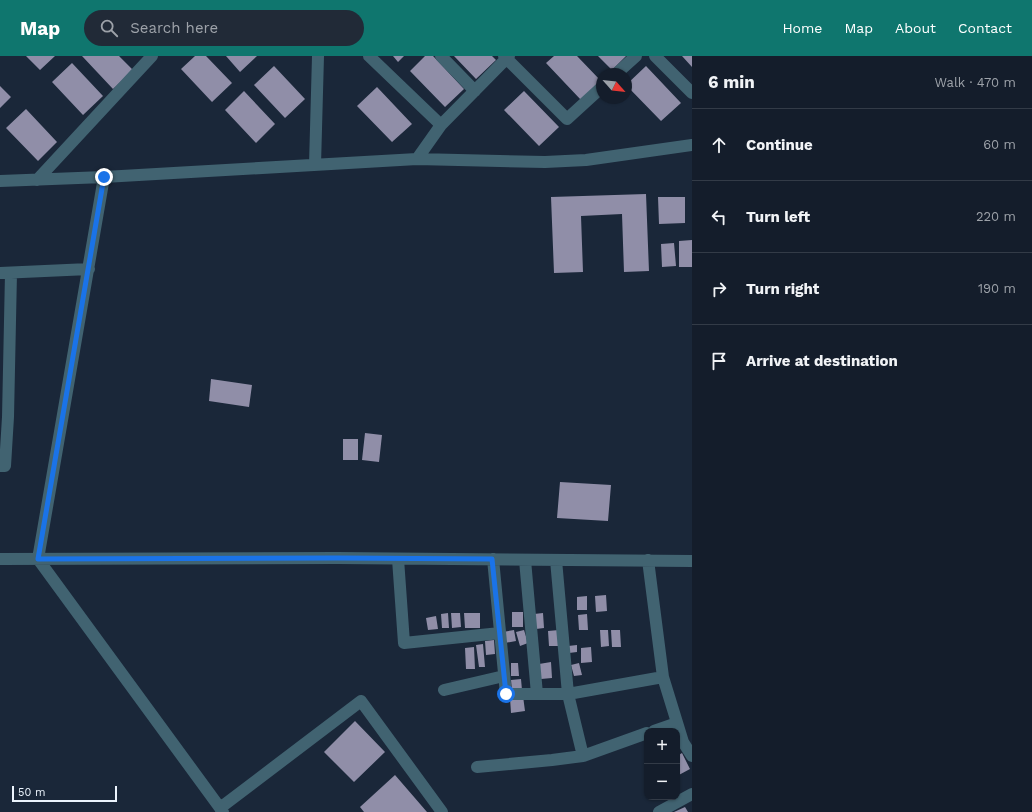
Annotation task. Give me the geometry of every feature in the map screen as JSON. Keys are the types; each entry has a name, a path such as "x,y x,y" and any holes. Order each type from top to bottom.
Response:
{"street":[{"path":"37,180 152,56"},
{"path":"314,165 318,56"},
{"path":"370,56 441,125"},
{"path":"441,56 475,91"},
{"path":"623,68 636,56"},
{"path":"655,56 692,93"},
{"path":"417,159 441,125 507,57 567,119 596,92"},
{"path":"0,181 104,177 417,159 545,162 586,160 692,145"},
{"path":"104,177 38,559 222,810 361,701 442,812"},
{"path":"0,466 5,466 8,417 6,273 89,270"},
{"path":"398,558 404,643 500,633"},
{"path":"0,559 398,558 692,561"},
{"path":"492,559 506,694 568,694 662,677"},
{"path":"525,560 537,694"},
{"path":"556,560 568,694 583,756"},
{"path":"648,560 662,677 684,742 692,756"},
{"path":"444,690 504,676"},
{"path":"663,728 677,723"},
{"path":"477,767 583,756 644,734"},
{"path":"659,812 692,794"}],"building":[{"path":"26,56 55,56 40,70"},
{"path":"82,56 119,56 133,70 113,89"},
{"path":"195,56 206,56 232,83 212,102 181,69"},
{"path":"226,56 257,56 240,72"},
{"path":"393,56 404,56 398,62"},
{"path":"425,56 433,56 464,89 445,107 410,71"},
{"path":"454,56 492,56 496,60 476,79"},
{"path":"554,56 577,56 596,76 596,86 581,100 546,63"},
{"path":"598,56 626,56 614,68 610,68"},
{"path":"682,56 692,56 692,67"},
{"path":"72,63 103,96 83,115 52,82"},
{"path":"274,66 305,99 285,118 254,85"},
{"path":"646,66 681,103 661,121 632,91 632,79"},
{"path":"0,86 11,97 0,108"},
{"path":"377,87 412,124 392,142 357,106"},
{"path":"244,91 275,124 256,143 225,110"},
{"path":"524,91 559,127 539,146 504,110"},
{"path":"26,109 57,142 38,161 6,128"},
{"path":"646,194 649,271 624,272 622,214 581,216 583,272 554,273 551,197"},
{"path":"658,197 685,197 685,223 659,224"},
{"path":"692,240 692,267 679,267 679,241"},
{"path":"674,243 676,266 662,267 661,244"},
{"path":"211,379 252,385 249,407 209,401"},
{"path":"365,433 382,435 379,462 362,460"},
{"path":"343,439 358,439 358,460 343,460"},
{"path":"560,482 611,485 608,521 557,518"},
{"path":"606,595 607,611 596,612 595,596"},
{"path":"587,596 587,610 577,610 577,597"},
{"path":"512,612 523,612 523,627 512,627"},
{"path":"448,613 449,628 442,628 441,614"},
{"path":"451,613 460,613 461,627 452,628"},
{"path":"464,613 480,613 480,628 465,628"},
{"path":"543,613 544,628 536,629 534,614"},
{"path":"587,614 588,630 579,630 578,615"},
{"path":"436,616 438,629 428,630 426,618"},
{"path":"514,630 516,641 505,643 503,632"},
{"path":"524,630 528,643 520,646 516,632"},
{"path":"559,630 559,646 549,646 548,631"},
{"path":"600,630 608,630 609,646 601,647"},
{"path":"611,630 620,630 621,647 612,647"},
{"path":"494,640 495,654 486,655 485,641"},
{"path":"483,644 485,667 479,667 476,645"},
{"path":"577,645 577,652 569,653 568,646"},
{"path":"474,647 475,669 466,669 465,648"},
{"path":"591,647 592,662 581,663 581,648"},
{"path":"551,662 552,678 541,679 539,664"},
{"path":"511,663 518,663 519,676 511,676"},
{"path":"579,663 582,675 574,676 571,665"},
{"path":"521,679 522,690 512,691 511,680"},
{"path":"523,696 525,711 511,713 510,698"},
{"path":"355,721 385,752 354,782 324,752"},
{"path":"682,753 690,769 680,774 680,764 680,754"},
{"path":"395,775 427,812 364,812 360,807"},
{"path":"685,807 688,812 674,812"}],"route":[{"path":"104,177 38,559 492,559 506,694"}]}
